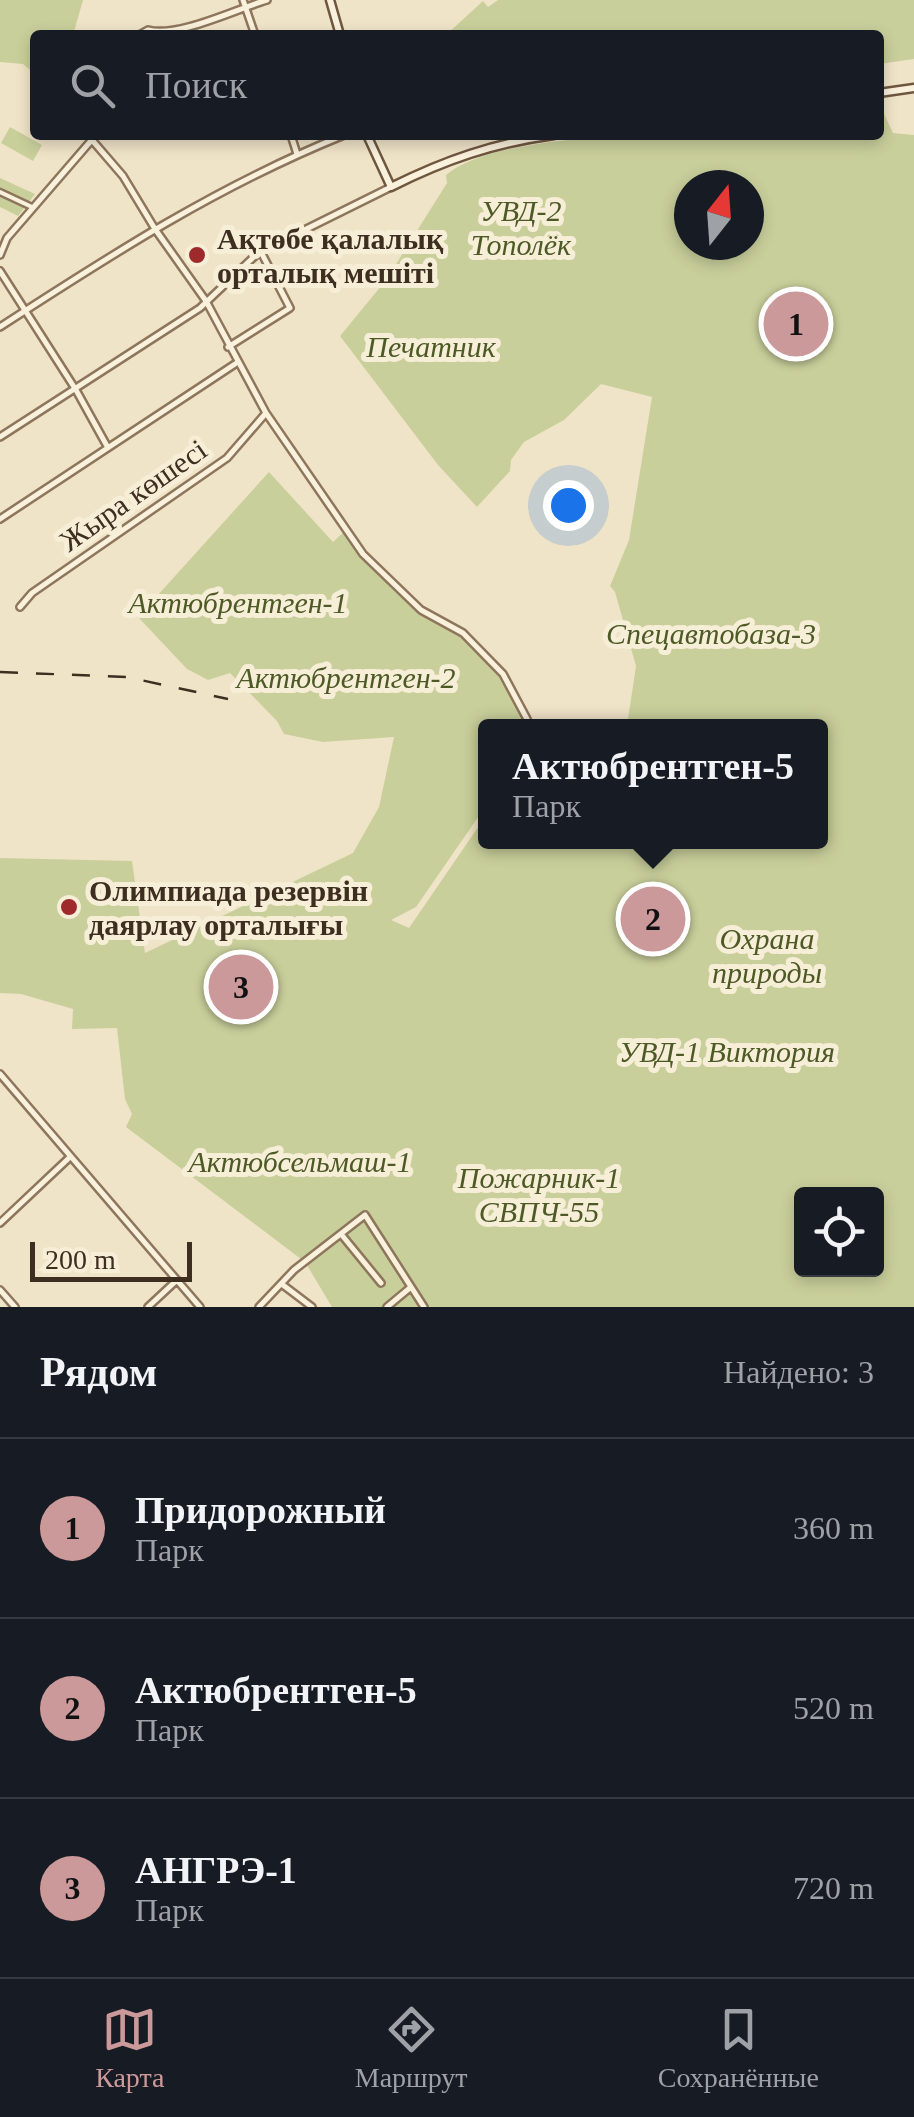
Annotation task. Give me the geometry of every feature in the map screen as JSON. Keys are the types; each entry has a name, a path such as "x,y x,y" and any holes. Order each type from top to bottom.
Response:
{"main road":[{"path":"330,0 339,30"},
{"path":"884,91 914,88"},
{"path":"369,140 392,187 470,151 519,140"}],"street":[{"path":"169,30 244,3 267,0"},
{"path":"244,3 253,30"},
{"path":"0,255 7,238 91,140"},
{"path":"96,140 206,301 266,413 363,554 421,610 464,633 503,674 527,719"},
{"path":"292,140 297,154"},
{"path":"0,327 225,188 332,140"},
{"path":"0,437 206,301 261,252 392,187"},
{"path":"0,192 32,208"},
{"path":"228,346 290,308 261,252"},
{"path":"0,271 107,446"},
{"path":"0,519 236,363"},
{"name":"Жыра көшесі","path":"20,607 32,594 226,458 266,413"},
{"path":"0,1074 200,1307"},
{"path":"0,1223 69,1158"},
{"path":"259,1307 365,1215 424,1307"},
{"path":"341,1234 381,1283"},
{"path":"148,1307 177,1280"},
{"path":"282,1284 312,1307"},
{"path":"387,1307 411,1288"},
{"path":"0,1290 15,1307"}],"green space":[{"path":"0,0 83,0 74,30 30,30 30,70 23,64 0,62"},
{"path":"498,0 914,0 914,59 884,63 884,30 451,30 483,1 488,7"},
{"path":"884,114 893,133 914,135 914,1307 332,1307 305,1262 126,1127 132,1114 125,1099 117,1028 72,1029 73,1009 21,994 0,993 0,858 132,861 145,953 353,853 379,807 394,737 323,742 284,734 277,721 230,673 208,680 187,669 138,617 269,472 333,542 346,530 363,554 419,608 459,635 488,662 529,719 478,719 478,817 416,907 391,920 409,928 478,827 478,849 828,849 828,719 628,719 636,666 610,586 629,540 652,397 601,384 564,420 524,442 511,460 510,471 477,507 438,465 340,336 386,280 447,183 446,175 479,157 572,140 884,140"},
{"path":"10,127 42,145 33,161 1,143"},
{"path":"0,178 35,194 18,216 0,207"}],"railway":[{"path":"0,672 127,677 228,699"}],"place":[{"name":"Ақтөбе қалалық орталық мешіті","path":"197,255"},
{"name":"Придорожный","path":"796,324"},
{"name":"Олимпиада резервін даярлау орталығы","path":"69,907"},
{"name":"Актюбрентген-5","path":"653,919"},
{"name":"АНГРЭ-1","path":"241,987"}],"park label":[{"name":"УВД-2 Тополёк","path":"521,227"},
{"name":"Печатник","path":"431,346"},
{"name":"Актюбрентген-1","path":"238,602"},
{"name":"Спецавтобаза-3","path":"711,633"},
{"name":"Актюбрентген-2","path":"346,677"},
{"name":"Охрана природы","path":"767,955"},
{"name":"УВД-1 Виктория","path":"727,1051"},
{"name":"Актюбсельмаш-1","path":"300,1161"},
{"name":"Пожарник-1 СВПЧ-55","path":"539,1194"}]}
